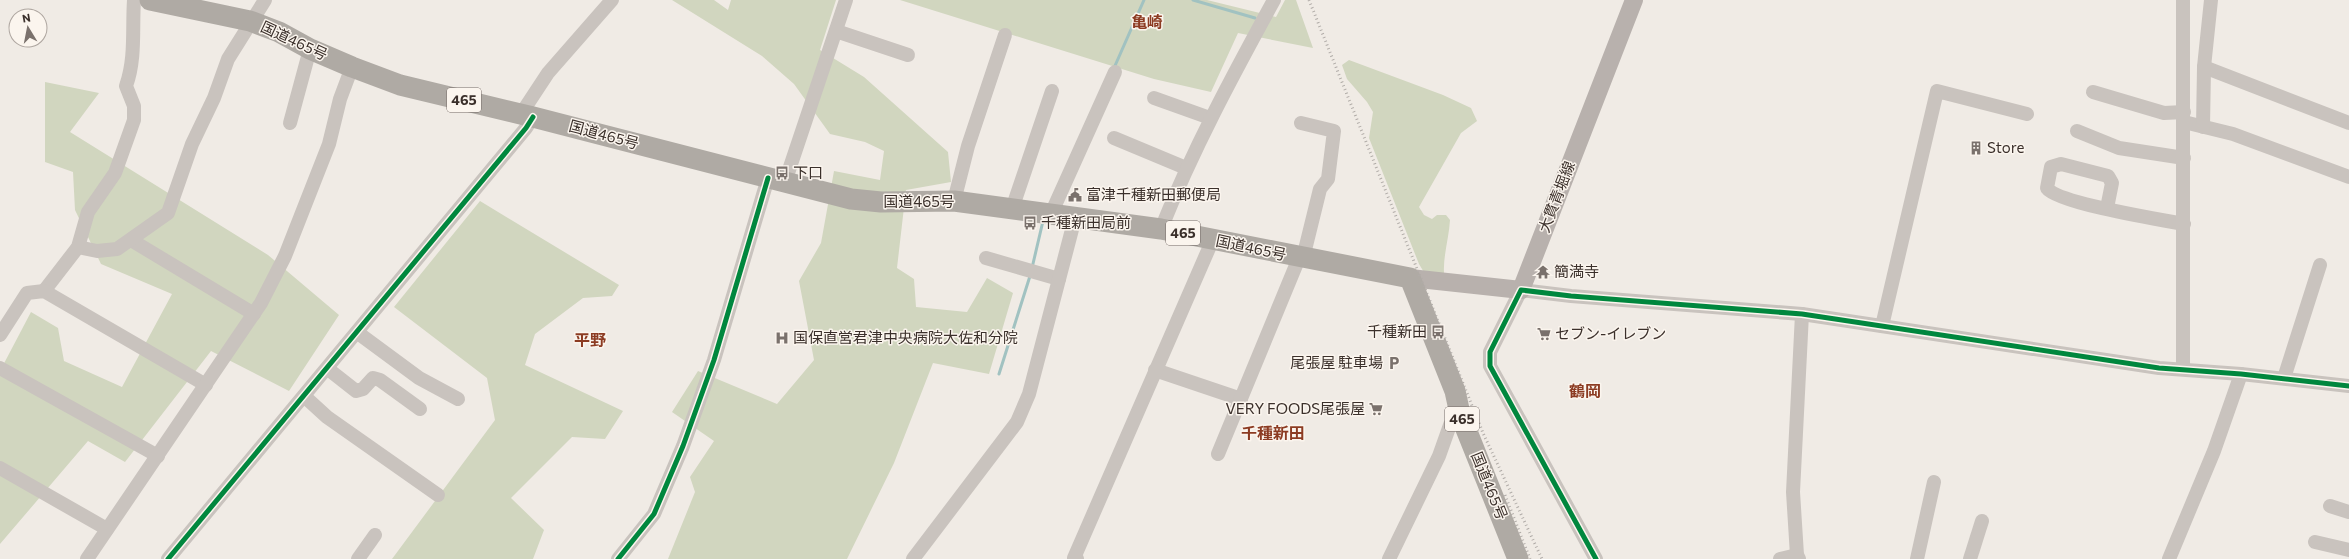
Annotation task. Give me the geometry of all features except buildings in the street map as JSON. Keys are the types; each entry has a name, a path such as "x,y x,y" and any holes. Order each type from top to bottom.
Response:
{"highway":[{"name":"国道465号","path":"150,0 250,21 279,32 310,49 352,67 400,85 527,115 851,199 881,202 954,201 1161,229 1301,258 1410,278 1455,390 1460,414 1518,559"}],"main road":[{"name":"大貫青堀線","path":"1521,290 1634,0"},
{"path":"1410,278 1521,290"}],"street":[{"path":"44,291 78,247 88,212 115,173 134,120 134,106 126,86 131,73 134,46 134,0"},
{"path":"78,247 97,251 117,249 168,213 192,144 214,98 228,59 250,21 265,0"},
{"path":"168,559 358,333 526,128 527,115 548,73 612,0"},
{"path":"618,559 654,514 680,453 777,180 836,31 846,0"},
{"path":"1161,229 1186,168 1210,118 1274,0"},
{"path":"2183,0 2183,370"},
{"path":"2203,127 2204,68 2211,0"},
{"path":"836,31 908,55"},
{"path":"954,201 968,146 1005,35"},
{"path":"290,123 310,49"},
{"path":"87,559 254,314 285,256 328,144 340,99 352,67"},
{"path":"2204,68 2349,123"},
{"path":"1051,214 1114,72"},
{"path":"1882,326 1936,90 2027,114"},
{"path":"1012,209 1052,91"},
{"path":"2093,92 2164,113 2184,117 2203,127 2269,146 2349,177"},
{"path":"1154,98 1210,118"},
{"path":"1218,454 1301,258 1320,190 1328,179 1334,131 1301,123"},
{"path":"2077,131 2119,148 2184,158"},
{"path":"1114,138 1186,168"},
{"path":"2107,208 2112,183 2108,176 2060,164 2051,167 2048,188 2050,193 2107,208 2184,224"},
{"path":"913,559 1017,422 1028,394 1075,218"},
{"path":"1077,559 1074,558 1079,551 1212,239"},
{"path":"131,240 254,314"},
{"path":"986,258 1059,279"},
{"path":"2284,378 2320,265"},
{"path":"1596,559 1490,366 1490,352 1521,290 1579,297 1802,314 2183,370 2284,378 2349,386"},
{"path":"0,335 26,293 44,291 206,385"},
{"path":"1780,559 1798,557 1793,492 1802,314"},
{"path":"358,333 419,378 458,399"},
{"path":"0,368 158,456"},
{"path":"328,368 356,391 363,389 373,378 380,380 420,409"},
{"path":"1155,370 1241,399"},
{"path":"2169,559 2214,450 2241,374"},
{"path":"304,396 327,417 438,495"},
{"path":"1389,559 1439,456 1450,425 1460,414"},
{"path":"1,471 107,529"},
{"path":"1917,559 1934,482"},
{"path":"2330,506 2349,512"},
{"path":"1970,559 1982,521"},
{"path":"358,559 375,535"},
{"path":"2315,542 2349,550"}],"green space":[{"path":"672,0 714,0 728,10 731,0 836,0 820,50 864,77 948,152 951,182 906,190 897,268 914,279 916,307 967,312 987,278 1013,293 989,374 933,363 894,463 847,559 668,559 695,492 690,477 714,441 672,412 698,371 777,404 814,360 799,281 821,243 834,171 880,180 884,151 865,142 830,134 794,84 762,56"},
{"path":"900,0 1207,0 1276,17 1285,0 1296,0 1313,48 1238,33 1211,92 1154,79"},
{"path":"1349,60 1443,95 1471,108 1477,121 1461,133 1419,207 1424,215 1432,219 1437,215 1446,215 1450,220 1444,260 1444,273 1425,274 1419,264 1369,138 1373,112 1367,102 1347,79 1342,65"},
{"path":"45,82 99,93 70,132 268,255 339,315 289,391 211,351 125,462 88,441 0,544 0,371 31,312 58,328 64,361 122,387 172,294 101,264 75,210 73,172 45,162"},
{"path":"480,201 619,285 612,296 583,298 535,334 525,365 623,411 605,439 572,437 511,498 544,530 533,559 392,559 495,420 487,378 394,307"}],"waterway":[{"path":"1114,68 1144,0"},
{"path":"1193,0 1255,18"},
{"path":"1032,268 1043,221"},
{"path":"999,374 1030,276"}],"railway":[{"path":"1309,0 1483,433 1542,559"},
{"path":"1505,495 1530,559"}],"cycle path":[{"path":"168,559 526,128 533,117"},
{"path":"618,559 654,514 683,446 714,360 768,178"},
{"path":"1596,559 1490,366 1490,352 1521,290 1571,296 1802,314 2159,368 2241,374 2349,386"}],"place":[{"name":"Store","path":"1976,148"},
{"name":"下口","path":"782,173"},
{"name":"富津千種新田郵便局","path":"1075,195"},
{"name":"千種新田局前","path":"1030,223"},
{"name":"簡満寺","path":"1543,272"},
{"name":"千種新田","path":"1438,332"},
{"name":"セブン-イレブン","path":"1544,334"},
{"name":"国保直営君津中央病院大佐和分院","path":"782,338"},
{"name":"尾張屋 駐車場","path":"1394,363"},
{"name":"VERY FOODS尾張屋","path":"1376,409"}],"district":[{"name":"亀崎","path":"1147,22"},
{"name":"平野","path":"590,340"},
{"name":"鶴岡","path":"1585,391"},
{"name":"千種新田","path":"1273,433"}]}
